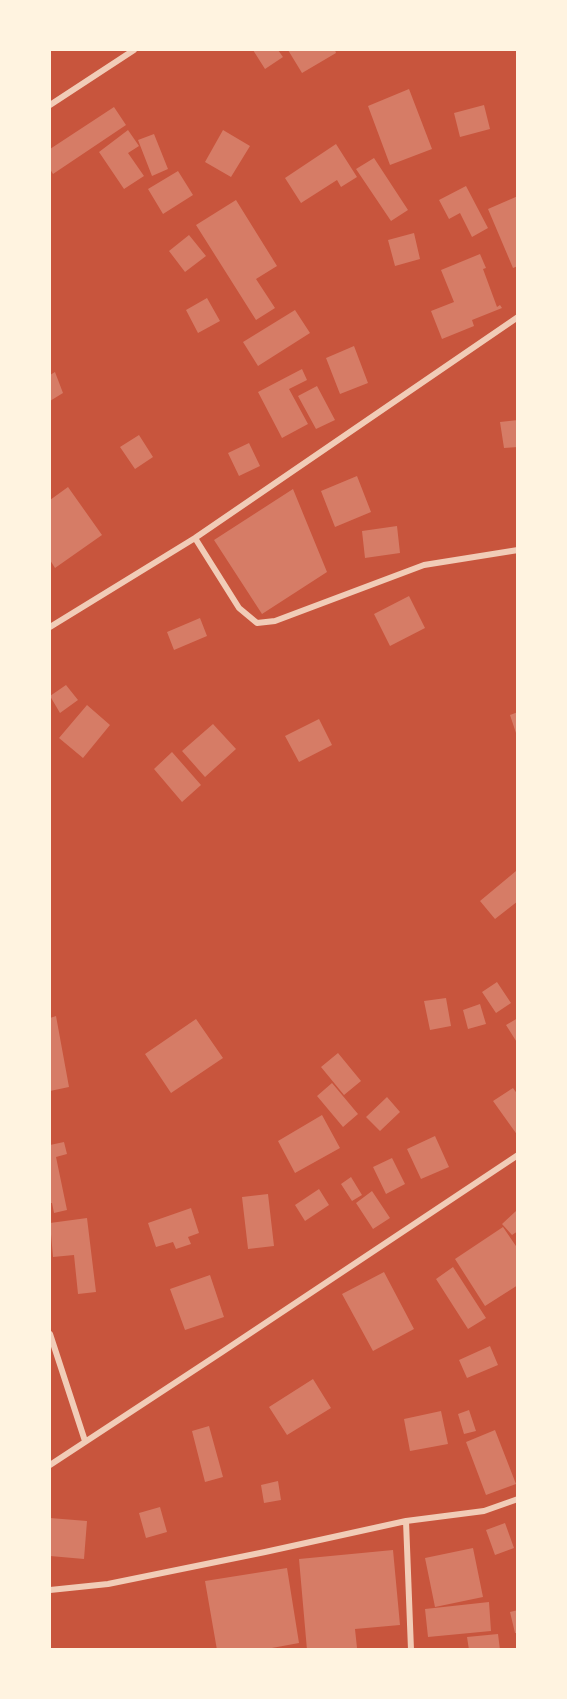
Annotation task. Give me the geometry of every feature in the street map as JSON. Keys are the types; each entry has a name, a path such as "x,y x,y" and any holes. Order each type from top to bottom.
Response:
{"street":[{"path":"50,105 134,50"},
{"path":"50,627 195,538 518,317"},
{"path":"195,538 239,608 257,623 275,621 424,565 518,550"},
{"path":"50,1465 518,1155"},
{"path":"50,1334 85,1441"},
{"path":"50,1590 108,1584 406,1521 484,1511 518,1499"},
{"path":"406,1521 411,1650"}],"building":[{"path":"253,50 278,50 283,57 265,69"},
{"path":"288,50 335,50 336,53 302,73"},
{"path":"409,89 432,149 390,165 368,106"},
{"path":"484,105 490,129 460,137 454,113"},
{"path":"114,107 126,125 53,174 50,169 50,149"},
{"path":"128,130 139,146 128,153 144,176 124,189 99,152"},
{"path":"223,130 250,146 231,177 205,162"},
{"path":"154,134 168,169 152,176 138,140"},
{"path":"336,144 357,177 341,187 337,180 301,203 285,178"},
{"path":"374,158 408,210 391,221 356,169"},
{"path":"178,171 193,195 163,214 148,189"},
{"path":"466,186 488,228 472,237 460,213 449,219 439,200"},
{"path":"518,196 518,266 513,268 488,209"},
{"path":"236,200 277,266 256,279 275,308 256,320 196,225"},
{"path":"414,233 420,259 395,266 388,240"},
{"path":"189,235 206,256 185,272 169,251"},
{"path":"480,254 497,307 500,305 502,308 472,320 474,326 442,339 431,311 454,302 441,270"},
{"path":"207,298 220,321 198,333 186,310"},
{"path":"295,310 310,333 258,366 243,342"},
{"path":"354,346 368,383 340,394 326,358"},
{"path":"302,369 307,380 289,389 308,424 282,438 258,392"},
{"path":"55,372 63,393 50,401 50,375"},
{"path":"317,386 335,420 316,429 298,396"},
{"path":"518,420 518,447 504,448 500,422"},
{"path":"139,435 153,457 135,469 120,447"},
{"path":"249,443 260,466 239,476 228,453"},
{"path":"357,476 371,512 335,527 321,491"},
{"path":"68,487 102,535 55,568 50,560 50,500"},
{"path":"293,489 327,572 262,614 214,540"},
{"path":"397,526 400,553 365,558 362,531"},
{"path":"409,596 425,628 390,646 374,614"},
{"path":"200,618 207,636 174,650 167,632"},
{"path":"66,685 78,700 60,713 50,696"},
{"path":"87,705 110,725 83,758 59,738"},
{"path":"518,712 518,736 517,736 510,715"},
{"path":"319,719 332,745 299,762 285,736"},
{"path":"213,724 236,749 205,777 182,751"},
{"path":"172,752 201,785 182,802 154,769"},
{"path":"516,871 518,901 495,919 480,901"},
{"path":"497,982 511,1003 496,1013 482,992"},
{"path":"446,998 451,1026 430,1030 424,1001"},
{"path":"480,1004 486,1024 468,1029 463,1010"},
{"path":"56,1016 69,1087 50,1091 50,1018"},
{"path":"518,1018 518,1044 506,1025"},
{"path":"196,1019 223,1058 171,1093 145,1054"},
{"path":"338,1053 361,1081 344,1095 321,1067"},
{"path":"332,1083 358,1114 343,1127 317,1096"},
{"path":"513,1088 518,1095 518,1136 493,1101"},
{"path":"387,1097 400,1112 380,1131 366,1117"},
{"path":"322,1115 340,1148 295,1173 278,1141"},
{"path":"435,1136 449,1167 421,1179 407,1149"},
{"path":"64,1142 67,1154 56,1157 67,1210 54,1213 52,1203 50,1203 50,1145"},
{"path":"392,1158 405,1184 386,1194 373,1167"},
{"path":"351,1177 362,1195 352,1201 341,1184"},
{"path":"319,1189 329,1205 305,1221 295,1205"},
{"path":"372,1191 390,1218 373,1229 356,1203"},
{"path":"268,1194 274,1246 248,1249 242,1197"},
{"path":"191,1208 199,1233 188,1237 191,1244 176,1249 173,1242 156,1247 148,1223"},
{"path":"516,1211 518,1231 512,1235 502,1224"},
{"path":"87,1218 96,1292 78,1294 74,1255 53,1257 50,1223"},
{"path":"503,1227 518,1249 518,1285 485,1306 455,1259"},
{"path":"453,1267 486,1318 468,1329 436,1279"},
{"path":"384,1272 414,1329 373,1351 342,1294"},
{"path":"210,1275 224,1317 185,1330 170,1289"},
{"path":"490,1346 498,1365 467,1378 459,1360"},
{"path":"313,1379 331,1408 287,1435 269,1407"},
{"path":"469,1410 476,1431 464,1434 458,1414"},
{"path":"441,1411 448,1444 410,1451 404,1419"},
{"path":"209,1426 223,1477 205,1482 192,1431"},
{"path":"495,1430 516,1484 486,1495 466,1442"},
{"path":"278,1481 281,1500 264,1503 261,1485"},
{"path":"160,1507 167,1532 146,1538 139,1513"},
{"path":"50,1518 87,1521 84,1559 50,1556"},
{"path":"505,1523 514,1548 495,1555 486,1530"},
{"path":"473,1548 483,1597 435,1607 425,1558"},
{"path":"393,1550 400,1625 355,1629 357,1648 307,1650 299,1559"},
{"path":"287,1568 299,1643 261,1650 217,1650 205,1581"},
{"path":"489,1602 491,1631 428,1637 425,1609"},
{"path":"518,1610 518,1633 515,1633 510,1612"},
{"path":"498,1634 500,1650 469,1650 467,1637"}]}
